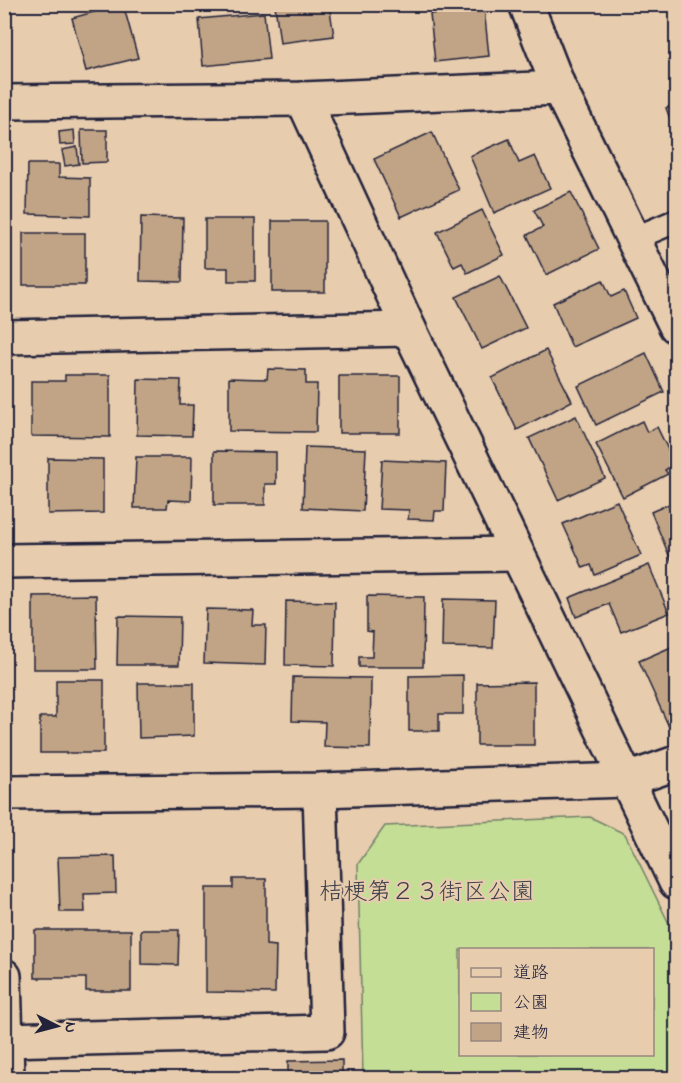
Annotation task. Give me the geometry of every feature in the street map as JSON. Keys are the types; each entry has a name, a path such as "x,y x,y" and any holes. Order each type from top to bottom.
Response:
{"street":[{"path":"525,4 559,88 676,326"},
{"path":"4,102 303,99 559,88"},
{"path":"303,99 516,554 676,882"},
{"path":"4,337 409,329"},
{"path":"4,561 516,554"},
{"path":"4,793 320,790 627,780 676,763"},
{"path":"5,1040 327,1032 320,790"},
{"path":"4,976 7,1078"}],"lane":[{"path":"633,239 676,221"}],"green space":[{"name":"桔梗第２３街区公園","path":"590,817 625,834 676,938 676,1078 363,1078 358,864 385,826"}],"building":[{"path":"123,4 138,58 86,71 72,18"},
{"path":"329,4 334,36 280,43 275,5"},
{"path":"412,4 455,4 413,11"},
{"path":"484,8 489,56 435,62 430,14"},
{"path":"264,13 269,59 203,66 199,19"},
{"path":"676,104 676,135 666,108"},
{"path":"74,130 75,144 60,145 59,132"},
{"path":"81,130 107,130 107,162 82,163"},
{"path":"432,132 459,190 401,217 374,159"},
{"path":"509,139 519,163 535,156 550,188 494,213 470,156"},
{"path":"77,147 79,164 65,166 62,150"},
{"path":"28,164 59,164 59,177 90,178 90,216 27,214"},
{"path":"571,192 599,249 546,275 527,235 543,227 534,210"},
{"path":"482,210 504,255 467,273 462,263 454,267 437,232"},
{"path":"141,217 183,218 182,282 140,281"},
{"path":"205,219 255,219 255,281 228,281 228,268 205,268"},
{"path":"272,221 325,221 325,292 272,292"},
{"path":"23,233 85,233 85,285 23,285"},
{"path":"500,276 526,328 482,349 456,297"},
{"path":"603,280 611,297 624,291 636,318 572,347 553,303"},
{"path":"546,350 572,401 517,430 492,378"},
{"path":"646,353 664,392 596,425 578,386"},
{"path":"268,369 306,370 306,384 317,384 316,432 229,431 229,378 267,379"},
{"path":"65,375 110,375 110,437 31,436 31,381 65,381"},
{"path":"339,376 400,376 400,433 339,433"},
{"path":"138,379 181,380 180,405 193,405 192,436 137,435"},
{"path":"576,416 605,478 558,500 529,438"},
{"path":"642,421 647,432 657,427 675,464 665,470 668,474 623,497 596,444"},
{"path":"305,447 366,449 363,511 303,508"},
{"path":"214,451 276,452 276,484 265,484 265,505 214,505"},
{"path":"136,457 192,457 191,501 168,500 167,508 134,508"},
{"path":"48,458 103,459 103,513 48,514"},
{"path":"382,460 446,463 444,511 435,511 434,520 408,519 409,510 379,509"},
{"path":"617,501 641,555 595,575 591,565 583,568 563,524"},
{"path":"676,501 676,557 671,560 651,512"},
{"path":"649,565 669,613 621,632 609,604 576,617 569,598"},
{"path":"96,595 97,669 33,669 33,596"},
{"path":"367,596 424,597 423,667 359,667 359,657 372,657 373,632 367,631"},
{"path":"443,599 495,600 493,648 442,647"},
{"path":"286,601 335,602 334,666 285,665"},
{"path":"206,609 253,610 252,625 266,625 265,665 204,663"},
{"path":"118,616 180,617 179,665 117,665"},
{"path":"676,645 676,726 670,729 639,661"},
{"path":"463,675 463,714 439,714 439,731 409,731 409,676"},
{"path":"293,677 371,678 370,748 324,747 325,722 292,721"},
{"path":"56,680 104,680 104,753 40,753 40,717 56,717"},
{"path":"534,682 534,745 477,745 477,683"},
{"path":"138,683 194,683 194,736 139,738"},
{"path":"115,856 116,893 84,894 85,912 60,912 58,857"},
{"path":"233,879 266,879 266,945 276,946 275,993 206,992 206,888 233,888"},
{"path":"35,930 131,930 131,991 86,991 86,978 35,978"},
{"path":"141,930 179,930 178,965 141,964"},
{"path":"342,1060 342,1078 288,1078 288,1061"}]}
